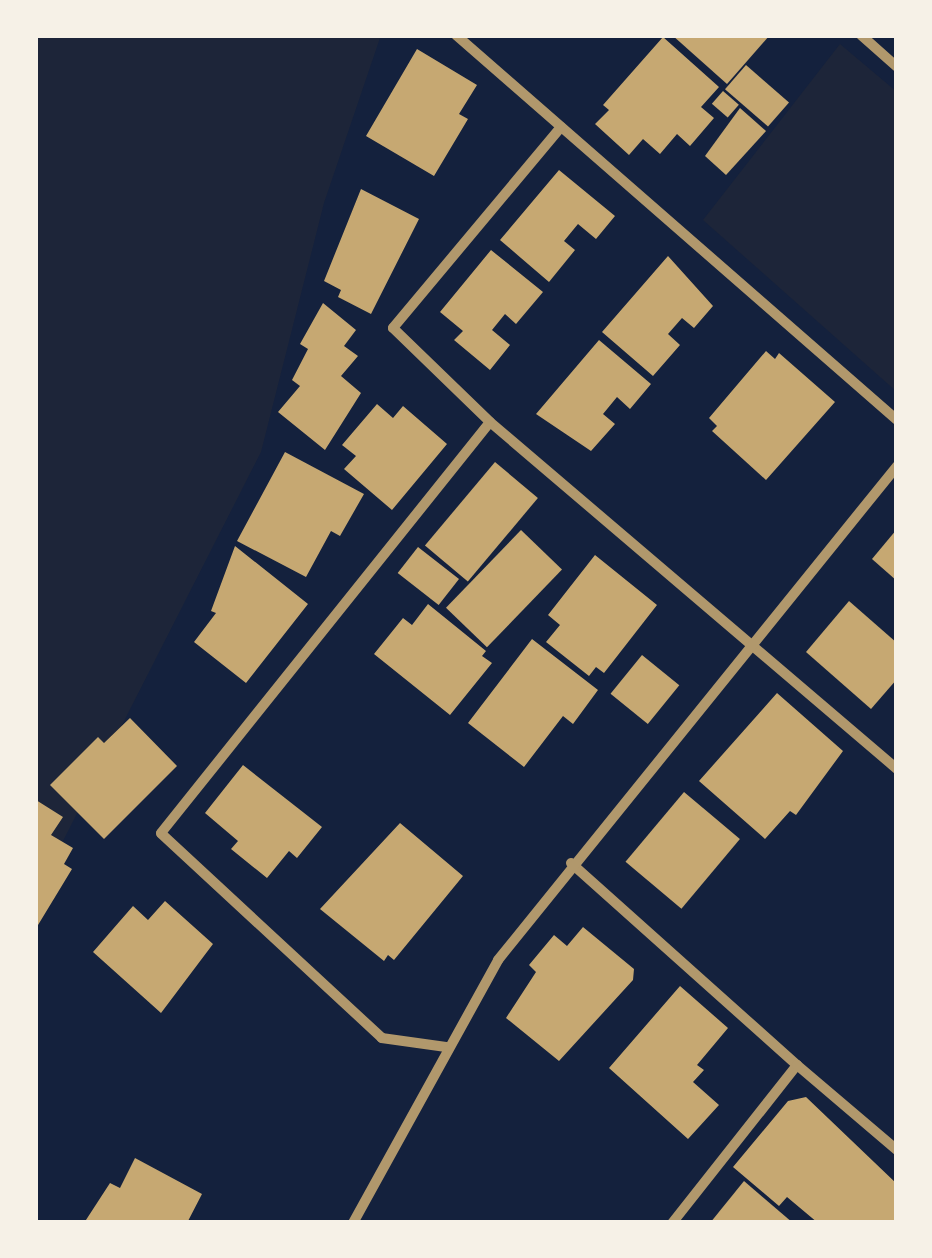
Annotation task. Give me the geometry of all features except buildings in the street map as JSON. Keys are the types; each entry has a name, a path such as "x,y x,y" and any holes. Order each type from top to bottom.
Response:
{"street":[{"path":"456,35 897,420"},
{"path":"860,35 897,67"},
{"path":"561,127 392,328 490,422 897,769"},
{"path":"446,1047 382,1038 160,833 490,422"},
{"path":"354,1223 446,1047 498,960 571,862 897,466"},
{"path":"571,862 897,1150"},
{"path":"672,1223 798,1064"}],"shaded area":[{"path":"35,35 381,35 324,203 261,452 35,896"},
{"path":"840,44 897,92 897,392 703,220"}]}
